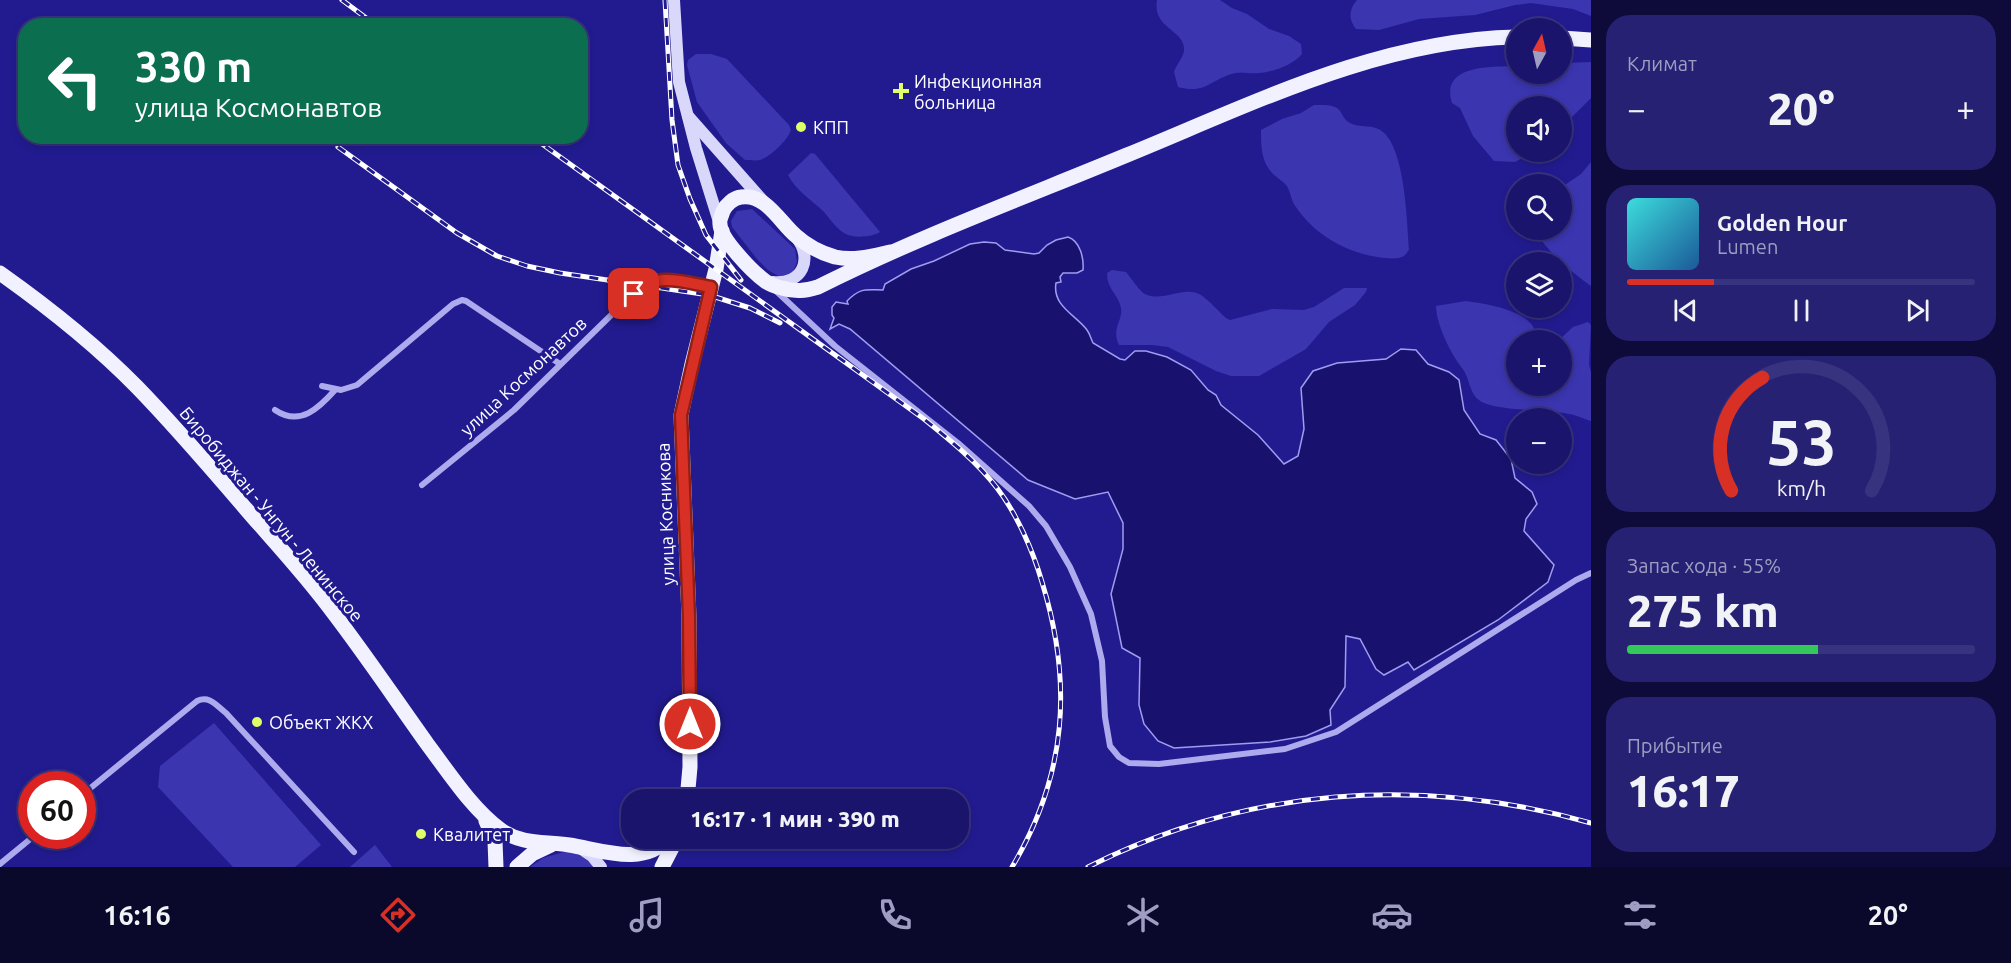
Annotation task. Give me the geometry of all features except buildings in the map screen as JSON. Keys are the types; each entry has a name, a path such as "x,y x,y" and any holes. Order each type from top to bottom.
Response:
{"main road":[{"path":"890,252 857,258 838,257 821,252 795,235 766,205 749,197 740,197 725,207 721,228 731,246 766,282 790,290 808,290 890,252 1269,97 1366,61 1427,46 1486,37 1506,37"},
{"path":"1572,39 1591,40"},
{"name":"улица Косникова","path":"688,789 690,767 689,617 681,415 718,262 721,228"},
{"name":"Биробиджан - Унгун - Ленинское","path":"0,273 83,338 136,386 204,460 322,598 446,770 480,811"},
{"path":"480,811 508,835 525,840 579,848 612,856 635,857 656,849"},
{"path":"480,811 495,841 496,867"},
{"path":"517,867 532,854 556,844"},
{"path":"662,867 671,849"}],"street":[{"path":"674,0 679,82 721,228"},
{"path":"686,112 766,205"},
{"path":"766,282 787,282 801,272 805,261 804,251 795,235"},
{"name":"улица Космонавтов","path":"422,485 514,410 642,285 661,279 711,287"},
{"path":"766,282 835,345 958,442 1029,506 1046,526 1070,567 1091,614 1102,661 1105,717 1110,746 1119,757 1129,763 1159,764 1285,750 1336,732 1565,586 1591,573"},
{"path":"322,386 335,390 348,389 357,385 453,303 462,300 560,364"},
{"path":"275,410 289,417 303,416 319,408 335,390"},
{"path":"96,783 196,701 208,699 226,713 354,852"},
{"path":"579,848 592,856 601,867"},
{"path":"0,864 18,849"}],"shaded area":[{"path":"1157,0 1220,0 1269,29 1289,36 1301,44 1302,54 1288,65 1270,71 1236,73 1196,89 1178,87 1174,72 1184,51 1183,44 1180,38 1159,18"},
{"path":"1357,0 1591,0 1591,16 1573,9 1531,3 1475,15 1419,19 1379,30 1356,29 1350,14"},
{"path":"696,54 711,54 727,59 789,125 791,130 778,148 760,160 745,160 726,143 697,102 687,65 688,60"},
{"path":"1591,62 1591,98 1572,117 1572,96 1506,96 1506,162 1494,161 1473,136 1460,108 1452,103 1450,90 1454,81 1461,74 1470,70 1506,66 1506,84 1572,84 1572,63"},
{"path":"1314,105 1335,107 1349,123 1379,130 1390,141 1396,154 1406,204 1409,249 1403,257 1390,258 1360,253 1324,236 1304,218 1294,205 1287,186 1273,174 1266,164 1261,130"},
{"path":"811,153 815,154 880,232 862,237 844,233 795,186 788,175"},
{"path":"1591,162 1591,286 1572,271 1572,252 1551,252 1542,240 1572,240 1572,180"},
{"path":"752,209 795,249 797,262 792,274 780,277 768,270 732,227 731,221 737,211"},
{"path":"1068,237 1076,242 1080,250 1083,270 1077,273 1063,273 1060,277 1061,282 1056,283 1056,291 1061,304 1087,330 1093,343 1120,359 1125,360 1135,351 1146,351 1167,357 1191,370 1208,390 1216,395 1221,405 1258,435 1284,464 1298,456 1304,429 1301,388 1313,371 1337,363 1386,359 1401,349 1416,350 1428,364 1449,372 1459,380 1464,410 1480,434 1496,440 1506,453 1506,474 1514,474 1515,478 1532,492 1537,504 1526,519 1524,531 1554,565 1548,582 1498,620 1414,670 1408,662 1384,675 1376,669 1360,639 1346,636 1345,687 1330,710 1331,725 1306,736 1270,742 1174,748 1158,741 1144,724 1139,705 1140,658 1122,648 1111,594 1123,549 1123,523 1108,492 1075,499 1028,480 850,329 839,324 830,329 834,318 832,307 836,302 848,304 847,301 860,291 883,290 885,284 911,269 970,244 996,243 1005,250 1034,254 1039,253 1056,240"},
{"path":"1112,270 1126,272 1141,291 1152,296 1194,292 1208,300 1230,320 1272,309 1304,310 1314,307 1344,288 1367,288 1355,305 1329,322 1306,349 1259,376 1231,376 1168,347 1119,345 1116,334 1121,308 1108,279 1107,273"},
{"path":"1466,301 1487,304 1506,309 1506,318 1524,318 1530,323 1535,330 1506,330 1506,396 1572,396 1572,330 1570,330 1588,322 1591,325 1589,365 1591,421 1572,414 1572,408 1497,407 1479,400 1445,338 1436,306"},
{"path":"214,723 321,845 295,867 233,867 158,787 160,766"},
{"path":"375,845 392,867 350,867"},
{"path":"564,852 581,856 595,867 530,867 543,858"}],"railway":[{"path":"342,0 366,18"},
{"path":"665,0 672,120 678,165 706,235 741,280"},
{"path":"542,144 924,419 972,460 1004,498 1024,533 1042,582 1052,619 1061,692 1054,763 1044,798 1012,867"},
{"path":"338,147 457,233 497,256 527,266 560,273 709,295 750,308 780,323"},
{"path":"1088,867 1149,840 1210,820 1272,805 1335,797 1399,795 1463,798 1527,808 1591,823"}],"place":[{"name":"Инфекционная больница","path":"901,91"},
{"name":"КПП","path":"801,127"},
{"name":"Объект ЖКХ","path":"257,722"},
{"name":"Квалитет","path":"421,834"}],"route":[{"path":"634,294 642,285 661,279 711,287 681,415 689,617 690,724"}]}
